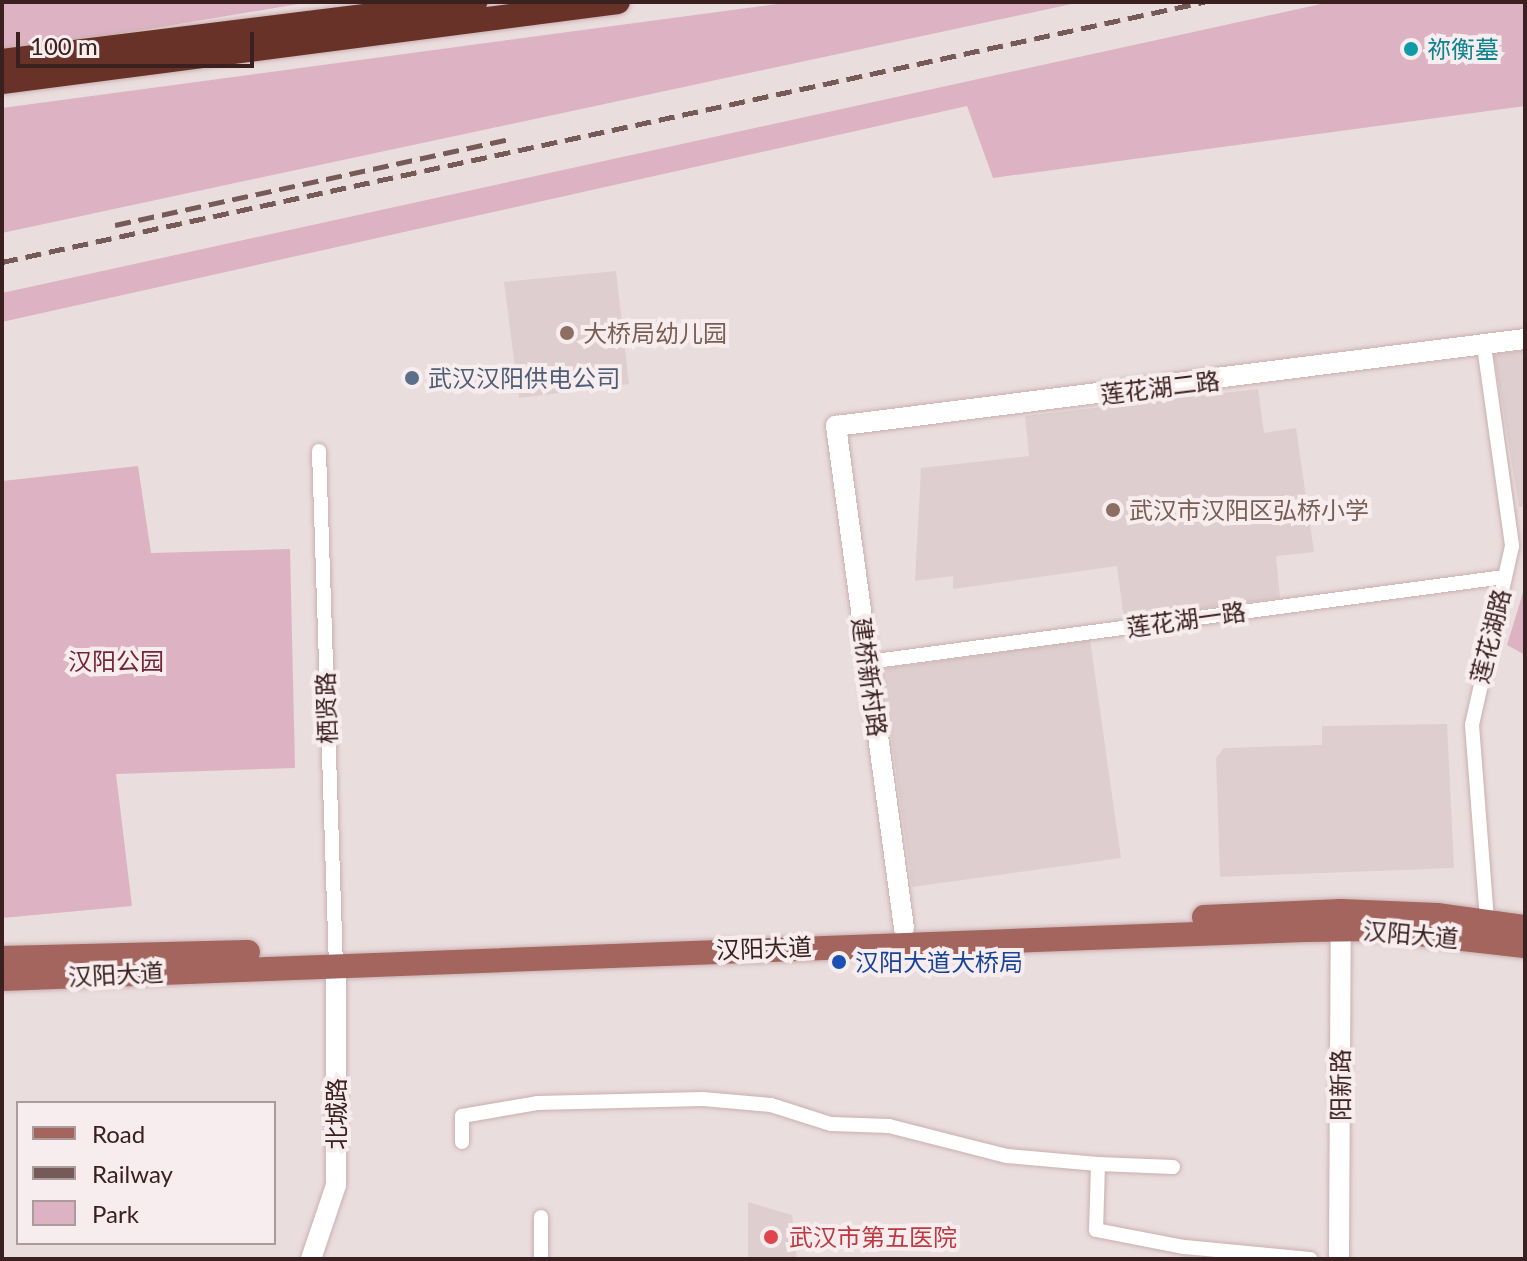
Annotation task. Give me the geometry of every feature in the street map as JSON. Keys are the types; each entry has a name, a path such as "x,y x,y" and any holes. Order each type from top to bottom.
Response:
{"highway":[{"path":"2,61 475,2"},
{"path":"2,82 618,2"}],"main road":[{"name":"汉阳大道","path":"2,958 334,957 1341,920 1525,946"},
{"name":"汉阳大道","path":"2,979 334,957 904,928 1341,920 1487,922 1525,927"}],"street":[{"path":"1484,346 1525,339"},
{"name":"莲花湖二路","path":"836,426 1484,346"},
{"name":"莲花湖路","path":"1484,346 1512,546 1472,725 1487,922"},
{"name":"建桥新村路","path":"836,426 904,928"},
{"name":"栖贤路","path":"319,451 334,957"},
{"name":"莲花湖一路","path":"868,662 1504,577"},
{"name":"阳新路","path":"1339,1259 1341,920"},
{"name":"北城路","path":"311,1259 336,1185 334,957"},
{"path":"462,1142 462,1116 537,1103 703,1099 771,1105 831,1124 889,1126 1007,1156 1173,1167"},
{"path":"1098,1164 1096,1230 1184,1247 1310,1259"},
{"path":"541,1217 541,1259"}],"shaded area":[{"name":"大桥局幼儿园","path":"616,271 629,384 519,398 504,282"},
{"path":"1525,350 1525,507 1519,507 1494,354"},
{"name":"武汉市汉阳区弘桥小学","path":"1258,389 1264,433 1296,428 1314,552 1276,556 1280,598 1124,619 1117,566 953,589 953,576 915,581 921,468 1029,456 1025,416"},
{"path":"1090,640 1121,858 912,887 882,669"},
{"path":"1447,724 1454,868 1220,877 1216,758 1224,748 1322,745 1322,726"},
{"name":"武汉市第五医院","path":"748,1202 792,1215 797,1259 748,1259"}],"green space":[{"path":"2,2 310,2 18,51 2,49"},
{"path":"792,2 1081,2 2,233 2,108"},
{"path":"1330,2 1525,2 1525,106 993,178 967,106 2,322 2,293"},
{"name":"汉阳公园","path":"138,466 151,553 290,549 295,768 116,774 132,906 2,918 2,481"},
{"path":"1525,586 1525,655 1507,645"}],"railway":[{"path":"2,262 1204,2"},
{"path":"115,225 510,139"}],"place":[{"name":"祢衡墓","path":"1411,49"},
{"name":"大桥局幼儿园","path":"567,333"},
{"name":"武汉汉阳供电公司","path":"412,378"},
{"name":"武汉市汉阳区弘桥小学","path":"1113,510"},
{"name":"汉阳大道大桥局","path":"839,962"},
{"name":"武汉市第五医院","path":"771,1237"}]}
